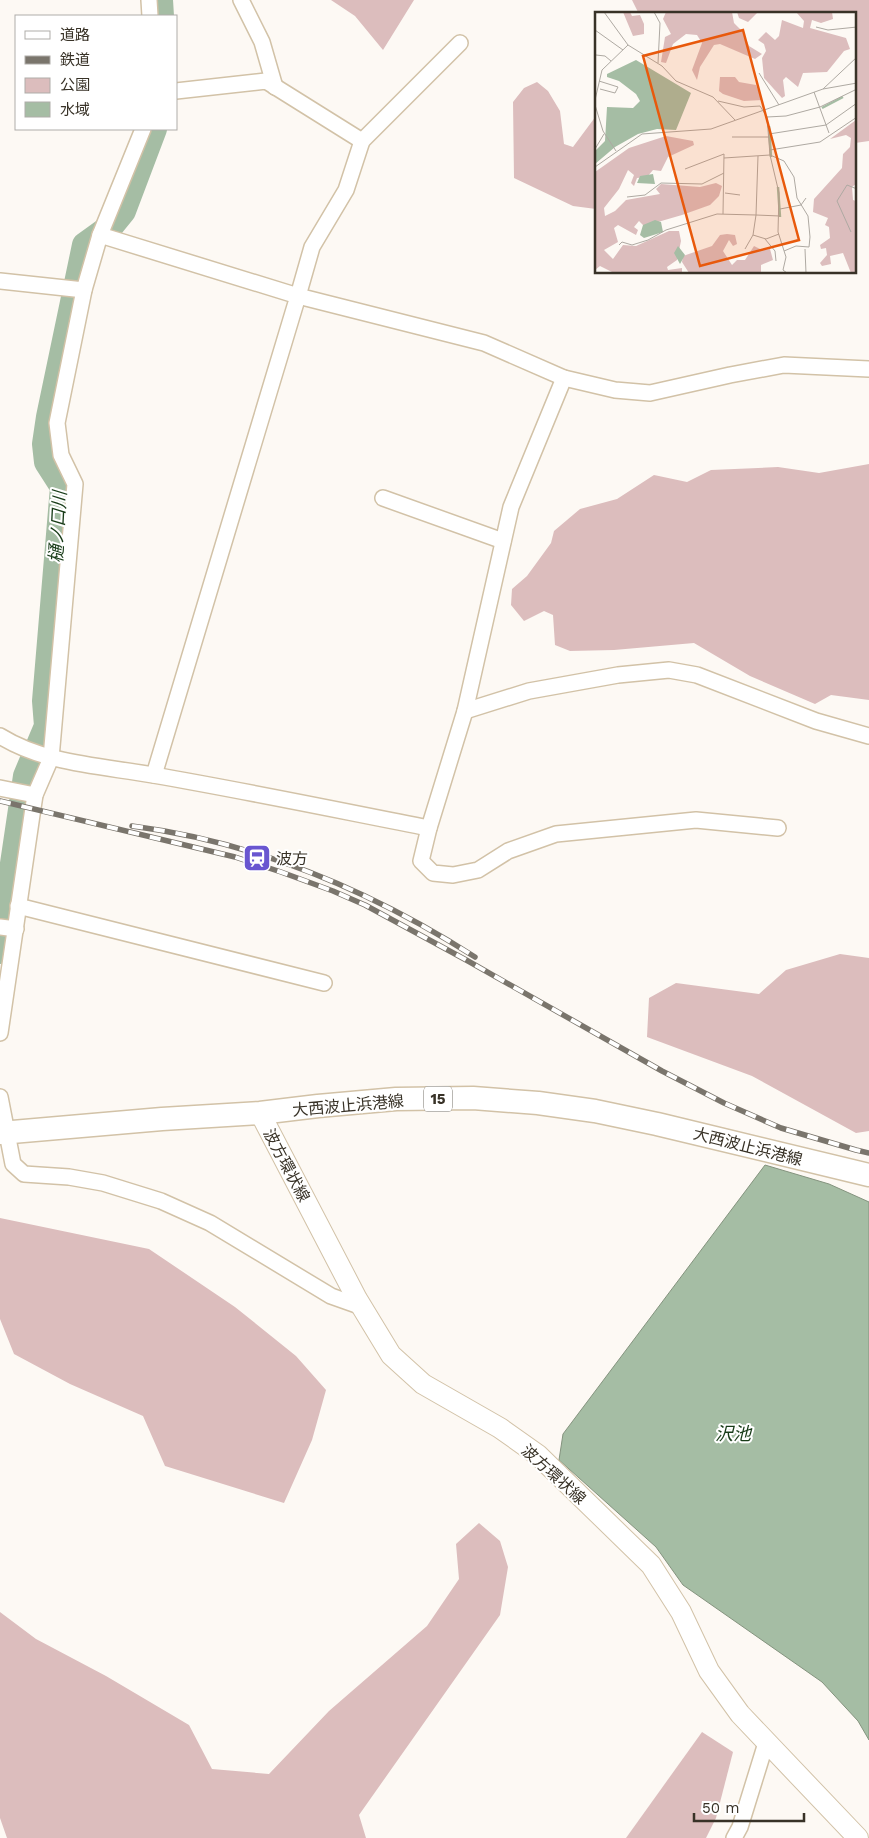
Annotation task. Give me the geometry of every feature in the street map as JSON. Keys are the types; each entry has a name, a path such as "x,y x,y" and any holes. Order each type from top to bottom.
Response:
{"main road":[{"name":"大西波止浜港線","path":"4,1132 260,1113 396,1099 473,1098 538,1103 595,1111 869,1175"},
{"name":"波方環状線","path":"260,1113 362,1307 391,1355 423,1384 500,1428 538,1455 651,1565 681,1612 709,1671 740,1714 858,1838"}],"street":[{"path":"149,0 150,15"},
{"path":"240,0 262,42 274,87"},
{"path":"154,775 312,247 346,190 362,141 460,43"},
{"path":"178,90 266,81 362,141"},
{"path":"0,1033 36,795 51,758 74,484 61,455 57,423 84,290 100,235 143,130"},
{"path":"100,235 298,296 484,343 564,378 615,390 650,393 784,365 869,369"},
{"path":"0,281 84,290"},
{"path":"564,378 511,507 465,711 429,828 421,861 433,873 453,874 478,870 508,851 556,834 696,820 778,828"},
{"path":"383,498 503,541"},
{"path":"465,711 529,691 618,675 669,670 697,675 816,721 869,736"},
{"path":"0,736 15,746 51,758 154,775 429,828"},
{"path":"0,788 36,795"},
{"path":"18,906 324,984"},
{"path":"0,927 16,929"},
{"path":"0,1097 4,1132 13,1164 24,1174 103,1183 161,1201 210,1223 330,1296 362,1307"},
{"path":"734,1838 740,1827 766,1743"}],"green space":[{"path":"331,0 414,0 383,50 355,16"},
{"path":"632,0 869,0 869,141 856,143 856,12 638,12"},
{"path":"537,82 548,91 560,111 564,144 573,147 595,117 595,209 573,206 514,178 513,102 524,88"},
{"path":"869,464 869,700 831,695 815,704 750,676 694,643 614,650 570,651 555,645 553,615 544,611 524,621 511,605 512,589 527,576 551,543 554,531 580,509 617,499 654,475 687,482 711,470 778,467 819,473"},
{"path":"840,954 869,958 869,1131 856,1133 752,1076 647,1037 649,998 676,983 759,994 786,970"},
{"path":"0,1218 149,1249 235,1307 296,1356 326,1390 312,1440 284,1503 165,1466 143,1416 70,1384 14,1354 0,1319"},
{"path":"479,1523 500,1541 508,1567 500,1615 359,1815 366,1838 7,1838 0,1818 0,1612 36,1639 106,1676 189,1725 212,1769 269,1774 329,1711 427,1626 459,1579 456,1544"},
{"path":"702,1732 733,1752 716,1818 706,1838 626,1838"}],"water":[{"name":"沢池","path":"765,1165 829,1184 869,1202 869,1740 858,1721 822,1682 683,1585 656,1547 559,1460 563,1434"}],"waterway":[{"name":"樋ノ口川","path":"160,0 161,15"},
{"name":"樋ノ口川","path":"0,951 26,776 47,726 45,701 63,487 47,462 45,444 49,417 85,245 110,227 123,211 154,130"}],"railway":[{"path":"0,801 235,857 333,891 365,905 662,1071 724,1103 781,1128 869,1153"},
{"path":"132,826 223,844 268,857 311,873 395,911 475,957"}],"place":[{"name":"波方","path":"257,858"}]}
